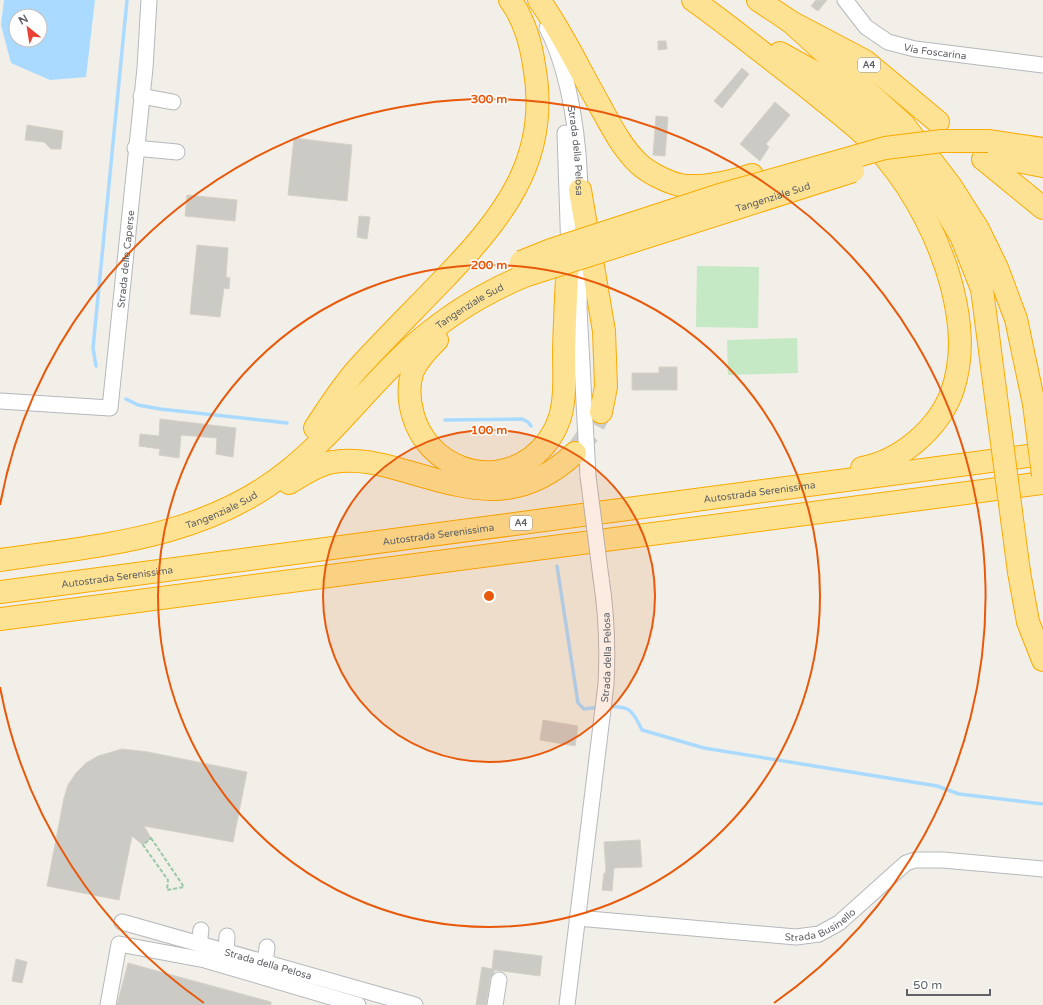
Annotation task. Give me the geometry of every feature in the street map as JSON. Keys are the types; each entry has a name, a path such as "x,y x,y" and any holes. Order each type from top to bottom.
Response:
{"highway":[{"path":"315,428 360,366 485,235 506,208 519,182 530,154 537,121 538,82 533,55 523,25 510,0"},
{"path":"539,0 551,17 609,124 623,146 639,165 657,176 679,185 704,185 733,181 811,159 847,158"},
{"path":"537,521 874,465 898,454 924,434 939,416 951,394 960,359 961,337 957,310 943,258 931,231 913,199 885,156 859,130 718,18 693,0"},
{"name":"A4","path":"758,0 791,22 865,61 938,122"},
{"path":"718,18 834,83 894,136 931,186 961,236 982,289 1019,572 1028,622 1043,660"},
{"path":"791,22 904,125 950,185 978,229 997,268 1016,319 1034,404 1043,475"},
{"name":"Tangenziale Sud","path":"0,560 160,534 198,522 231,508 254,495 289,471 323,439 413,346 452,314 501,286 551,250 723,194 847,158 906,144 942,141 1043,166"},
{"name":"Tangenziale Sud","path":"0,546 157,524 221,498 252,480 289,452 315,428 416,324 460,291 524,268 866,167 904,159 1043,149"},
{"path":"988,152 1043,208"},
{"path":"580,190 606,352 606,387 601,412"},
{"path":"501,286 486,302 448,329 425,351 412,372 410,387 409,401 416,424 425,442 444,460 468,470 487,473 506,471 523,464 541,450 552,435 559,417 563,402 565,304 569,251"},
{"path":"160,534 185,532 210,525 238,514 312,469 331,462 353,460 376,463 459,486 481,490 504,489 538,480 562,465 575,453"},
{"name":"Autostrada Serenissima","path":"0,592 1043,454"},
{"path":"0,619 1043,483"},
{"path":"612,540 1043,493"}],"street":[{"name":"Strada delle Caperse","path":"0,401 110,408 150,0"},
{"name":"Strada della Pelosa","path":"519,0 535,26 551,58 562,107 567,159 569,251 579,309"},
{"name":"Strada della Pelosa","path":"532,0 554,45 566,80 575,133 580,190 579,309 588,476 608,640 606,684 577,918 568,1005"},
{"name":"Via Foscarina","path":"845,0 866,27 888,42 915,49 1043,65"},
{"path":"141,96 172,102"},
{"path":"136,148 177,152"},
{"name":"Strada Businello","path":"577,918 796,937 820,934 839,923 906,863 915,860 943,860 1043,869"},
{"name":"Strada della Pelosa","path":"122,922 173,930 200,937 226,952 415,1005"},
{"path":"226,952 227,936"},
{"path":"108,1005 119,944 205,960 358,1005"},
{"path":"265,963 267,948"},
{"path":"495,1005 499,980"}],"path":[{"path":"152,838 184,887 167,890 168,880 143,845 152,838"}],"green space":[{"path":"697,266 759,267 758,328 696,327"},
{"path":"797,338 798,373 728,375 727,340"}],"water":[{"path":"4,0 95,0 86,77 50,80 11,63 1,25"}],"building":[{"path":"816,0 827,0 818,11 811,6"},
{"path":"658,41 666,41 667,49 658,50"},
{"path":"742,68 749,74 722,108 714,101"},
{"path":"775,102 790,115 766,144 769,147 760,161 740,144"},
{"path":"656,116 668,117 665,156 653,155"},
{"path":"27,125 63,131 61,149 51,149 44,142 25,140"},
{"path":"294,138 352,145 347,201 288,195"},
{"path":"187,195 237,200 235,221 185,216"},
{"path":"359,216 370,217 367,239 357,237"},
{"path":"197,245 228,248 226,277 230,278 229,289 224,288 220,317 190,314"},
{"path":"659,367 677,367 677,390 632,390 632,373 659,373"},
{"path":"160,419 236,428 233,457 216,454 217,438 181,435 179,458 159,455 160,449 139,446 140,434 159,436"},
{"path":"543,720 578,726 575,746 540,740"},
{"path":"122,749 148,752 247,772 233,842 144,826 151,838 143,845 132,836 119,900 47,886 64,798 68,785 76,773 86,763 98,756"},
{"path":"640,840 642,867 614,868 612,891 602,890 604,873 606,873 604,842"},
{"path":"494,950 542,956 540,976 495,970 490,979 486,1005 476,1005 482,967 492,969"},
{"path":"16,959 27,962 22,983 12,981"},
{"path":"128,963 271,1002 271,1005 117,1005"}],"waterway":[{"path":"96,366 93,348 127,0"},
{"path":"126,399 138,405 160,409 287,423"},
{"path":"445,420 522,419 528,422 531,426"},
{"path":"557,566 578,703 584,709 600,707"},
{"path":"606,707 620,707 629,710 635,717 642,730 704,748 937,786 959,794 1043,804"}],"tunnel":[{"path":"576,452 590,432 601,412"}]}
